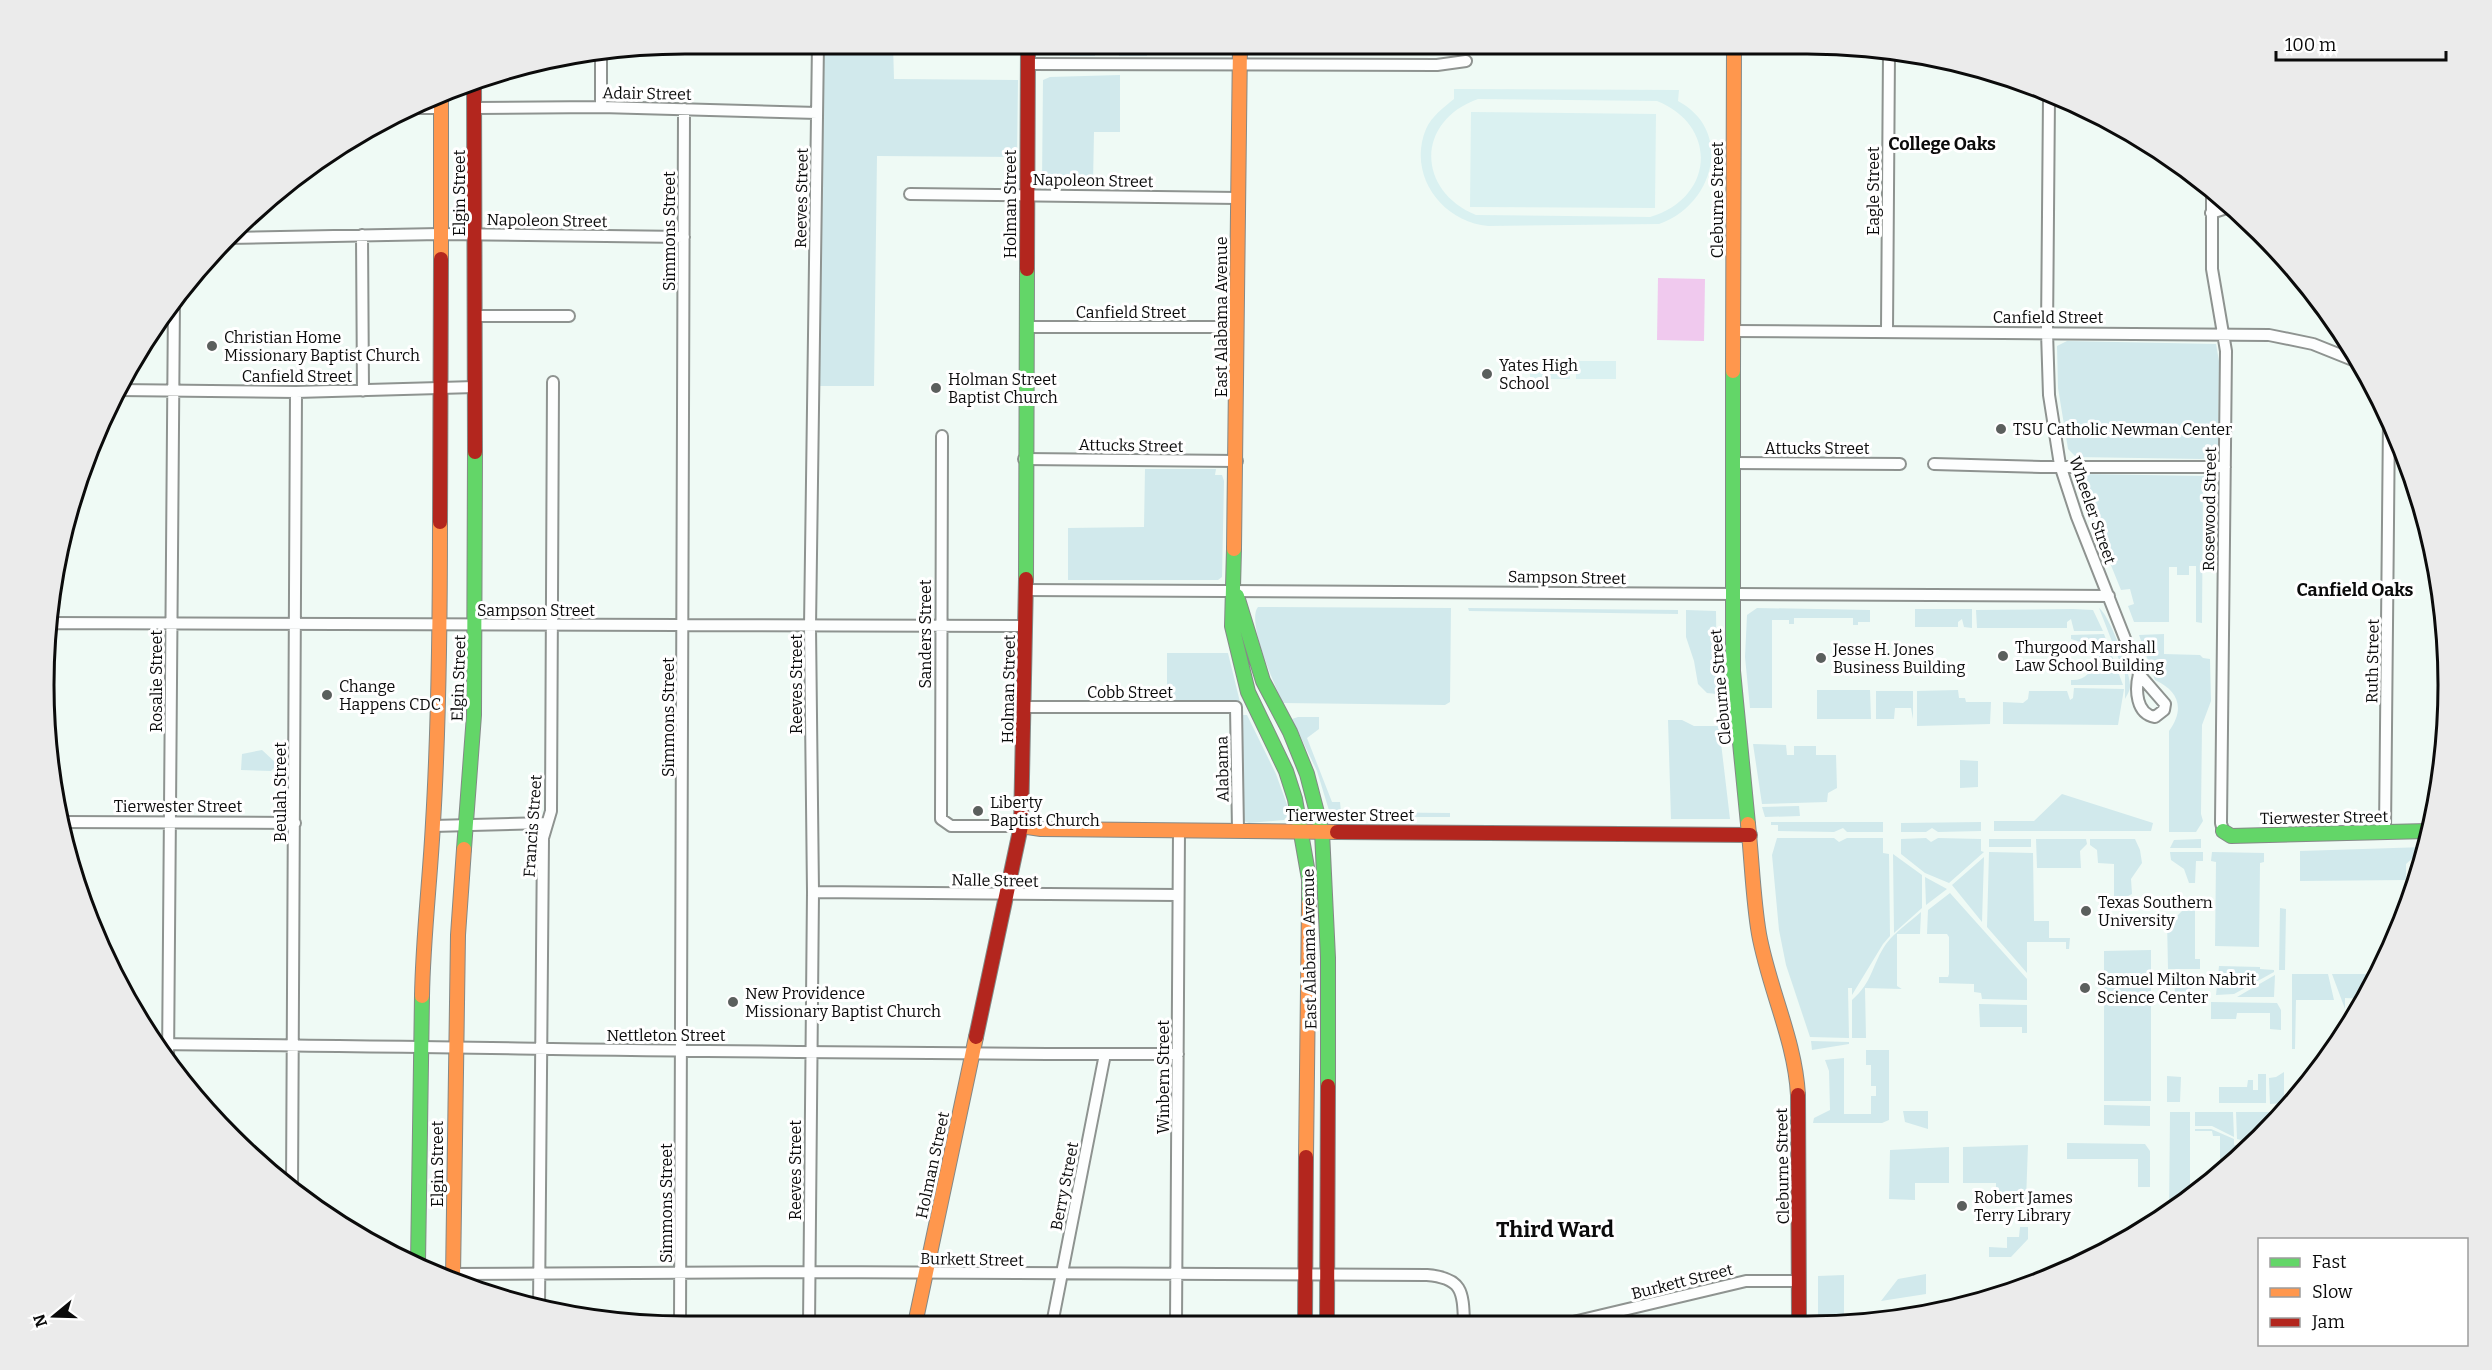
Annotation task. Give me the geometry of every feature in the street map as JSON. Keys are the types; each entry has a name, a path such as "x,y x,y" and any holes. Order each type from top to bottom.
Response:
{"street":[{"name":"Reeves Street","path":"809,1316 813,892 810,627 818,54"},
{"name":"Holman Street","path":"917,1316 1021,826 1025,707 1024,459 1028,54"},
{"name":"East Alabama Avenue","path":"1240,54 1236,327 1237,460 1235,590 1232,626 1239,660 1257,715 1286,771 1303,831 1309,879 1305,1316"},
{"name":"Cleburne Street","path":"1734,54 1733,671 1759,934 1776,1005 1791,1050 1797,1082 1800,1145 1799,1316"},
{"path":"601,59 601,107"},
{"name":"Eagle Street","path":"1887,331 1889,59"},
{"path":"1028,64 1437,65 1466,61"},
{"name":"Elgin Street","path":"450,1270 455,1046 474,715 476,626 475,90"},
{"name":"Wheeler Street","path":"2049,102 2047,332 2049,395 2060,465 2077,517 2139,674"},
{"name":"Elgin Street","path":"418,1256 423,931 433,826 441,626 441,103"},
{"name":"Adair Street","path":"476,108 684,108 817,113"},
{"name":"Simmons Street","path":"680,1316 684,108"},
{"name":"Napoleon Street","path":"910,194 1238,198"},
{"name":"Rosewood Street","path":"2211,201 2212,269 2224,334 2221,745 2221,823 2223,831"},
{"path":"2211,213 2221,210"},
{"name":"Napoleon Street","path":"240,238 440,234 684,237"},
{"path":"362,235 363,391"},
{"name":"Rosalie Street","path":"168,1044 174,315"},
{"path":"476,316 568,316"},
{"name":"Canfield Street","path":"1026,327 1236,327"},
{"name":"Canfield Street","path":"1733,331 2224,334 2290,337 2346,357"},
{"name":"Francis Street","path":"539,1298 543,1050 543,838 551,811 554,381"},
{"name":"Canfield Street","path":"128,390 296,392 475,387"},
{"name":"Beulah Street","path":"292,1178 296,392"},
{"name":"Sanders Street","path":"942,436 939,809 940,819 951,826"},
{"name":"Ruth Street","path":"2385,832 2389,441"},
{"name":"Attucks Street","path":"1024,459 1237,460"},
{"name":"Attucks Street","path":"1733,463 1900,464"},
{"path":"1934,464 2041,467 2060,465 2224,467"},
{"name":"Sampson Street","path":"1025,590 2109,596"},
{"name":"East Alabama Avenue","path":"1235,590 1263,681 1290,732 1307,774 1322,832 1328,958 1327,1316"},
{"name":"Sampson Street","path":"57,624 683,625 940,628 1025,626"},
{"name":"Cobb Street","path":"1025,707 1236,707"},
{"name":"Alabama","path":"1236,707 1238,830"},
{"name":"Tierwester Street","path":"70,822 295,823"},
{"path":"433,826 546,823"},
{"name":"Tierwester Street","path":"951,826 1021,826 1041,829 1750,835"},
{"name":"Winbern Street","path":"1176,1316 1179,830"},
{"name":"Tierwester Street","path":"2223,831 2231,836 2420,831"},
{"name":"Nalle Street","path":"813,892 1005,896 1178,895"},
{"name":"Nettleton Street","path":"168,1044 420,1045 543,1050 1178,1054"},
{"name":"Berry Street","path":"1054,1316 1104,1054"},
{"name":"Burkett Street","path":"461,1275 809,1272 1444,1276 1456,1283 1463,1298 1464,1316"},
{"name":"Burkett Street","path":"1598,1316 1746,1281 1799,1281"}],"shaded area":[{"path":"824,54 893,54 894,79 1018,80 1017,157 877,156 874,386 818,386"},
{"path":"1070,54 1095,54 1095,56 1070,56"},
{"path":"1119,54 1147,54 1147,56 1119,56"},
{"path":"1120,75 1120,132 1094,132 1093,184 1042,183 1043,80 1050,77"},
{"path":"1454,89 1679,90 1678,101 1696,114 1706,130 1711,148 1710,167 1704,185 1693,201 1678,214 1659,224 1488,226 1471,223 1456,216 1443,206 1425,179 1421,163 1421,146 1428,124 1454,99","holes":["1478,99 1657,101 1677,112 1691,127 1699,144 1701,161 1697,179 1687,194 1671,208 1650,217 1476,215 1456,204 1442,189 1434,173 1431,156 1434,139 1443,123 1458,109"]},
{"path":"1471,112 1656,114 1655,208 1470,207"},
{"path":"1658,278 1705,279 1704,341 1657,340"},
{"path":"2067,341 2216,344 2219,361 2218,452 2209,458 2201,459 2076,457 2068,449 2058,388 2057,346"},
{"path":"1530,360 1570,360 1570,379 1530,379"},
{"path":"1576,361 1616,361 1616,379 1576,379"},
{"path":"1145,469 1216,469 1215,475 1222,475 1224,481 1222,577 1218,580 1068,580 1068,528 1144,527"},
{"path":"2082,474 2206,476 2203,481 2202,623 2196,622 2196,566 2189,566 2189,575 2177,575 2177,567 2169,567 2169,622 2134,622 2128,606 2134,604 2130,589 2121,590 2093,521 2079,476"},
{"path":"1258,607 1451,608 1450,702 1445,705 1283,703 1268,669 1259,639 1255,614"},
{"path":"1468,608 1678,610 1678,614 1469,611"},
{"path":"1757,608 1870,610 1870,622 1858,622 1858,625 1853,625 1853,618 1794,618 1794,624 1789,624 1789,620 1772,620 1772,708 1750,708 1745,657 1747,615"},
{"path":"2099,608 2119,644 2127,669 2130,686 2125,699 2125,675"},
{"path":"1915,609 1972,609 1972,628 1964,627 1962,619 1958,622 1958,627 1915,627"},
{"path":"1686,610 1716,611 1717,694 1707,693 1698,684 1694,661 1686,637"},
{"path":"1976,610 2093,610 2103,631 2074,631 2071,619 2067,622 2067,628 1977,628"},
{"path":"2104,634 2123,685 2071,685 2071,680 2087,675 2094,660 2087,644 2071,639 2071,635"},
{"path":"2164,634 2164,654 2200,655 2210,659 2211,701 2202,725 2201,814 2203,821 2196,832 2169,832 2169,731 2177,715 2177,701 2170,690 2155,680 2139,635"},
{"path":"1167,653 1228,653 1240,702 1167,700"},
{"path":"2074,688 2124,689 2118,725 2003,724 2003,702 2023,703 2028,699 2029,691 2067,691 2070,700 2073,698"},
{"path":"1817,690 1870,690 1871,719 1817,719"},
{"path":"1958,690 1959,698 1965,698 1966,702 1991,702 1990,724 1917,726 1917,691"},
{"path":"1876,691 1913,691 1913,719 1911,708 1895,708 1894,719 1876,719"},
{"path":"1242,715 1247,715 1276,774 1290,813 1284,820 1249,823 1244,821"},
{"path":"1319,717 1319,729 1307,738 1332,802 1340,802 1341,812 1450,813 1450,817 1331,817 1317,771 1292,719"},
{"path":"1668,720 1682,720 1694,726 1719,726 1730,819 1671,819"},
{"path":"1753,744 1786,745 1787,755 1794,755 1794,746 1816,746 1816,755 1836,755 1837,788 1828,793 1827,802 1762,804"},
{"path":"262,750 275,762 271,771 241,770 242,754"},
{"path":"1960,760 1978,761 1978,787 1960,788"},
{"path":"2062,794 2153,823 2151,831 1994,831 1994,821 2034,821"},
{"path":"1799,806 1800,816 1765,817 1762,807"},
{"path":"1771,822 1883,822 1883,832 1847,832 1843,828 1834,832 1778,831 1778,825 1771,825"},
{"path":"1981,822 1981,831 1938,832 1932,828 1926,832 1901,832 1901,823"},
{"path":"1777,838 1834,838 1839,842 1847,838 1883,838 1883,853 1889,854 1890,936 1852,995 1852,988 1848,988 1849,1038 1810,1037 1786,965 1779,930 1772,855"},
{"path":"1926,838 1931,842 1938,838 1981,839 1981,851 1984,852 1949,883 1925,873 1901,854 1901,839"},
{"path":"1989,839 2031,839 2031,847 1989,847"},
{"path":"2036,839 2086,839 2087,844 2080,851 2081,868 2037,868"},
{"path":"2090,839 2135,839 2140,850 2142,863 2131,879 2132,894 2114,910 2114,864 2098,863 2097,850 2090,845"},
{"path":"2201,839 2201,848 2170,848 2174,840"},
{"path":"2416,847 2413,857 2406,864 2406,880 2300,881 2300,851"},
{"path":"1989,852 2033,853 2034,921 2049,921 2049,938 2070,938 2069,949 2066,949 2066,942 2027,942 2027,973 1987,927"},
{"path":"2170,852 2203,852 2203,861 2196,861 2195,883 2189,883 2184,869 2171,860"},
{"path":"2212,852 2264,853 2264,862 2260,863 2259,947 2215,946 2216,862 2211,861"},
{"path":"1893,854 1922,875 1922,908 1894,933"},
{"path":"1984,857 1982,922 1952,885"},
{"path":"1925,877 1947,889 1926,905"},
{"path":"1950,893 2027,979 2027,1000 1982,999 1981,993 1974,992 1974,984 1939,983 1939,977 1948,977 1949,974 1949,937 1947,934 1927,934 1928,910"},
{"path":"2195,898 2195,959 2200,959 2200,969 2168,969 2167,920 2178,915"},
{"path":"2280,908 2286,909 2285,970 2279,970"},
{"path":"1921,912 1920,934 1897,934 1897,986 1902,989 1865,988 1866,1038 1852,1038 1852,1000 1868,980 1886,944"},
{"path":"2151,950 2151,1101 2104,1101 2104,951"},
{"path":"2219,966 2260,967 2260,969 2274,970 2274,972 2234,994 2216,995"},
{"path":"2292,974 2328,974 2334,1000 2296,1000 2295,1049 2292,1049"},
{"path":"2332,974 2367,974 2354,998 2345,998 2345,1009"},
{"path":"2275,975 2274,997 2237,997"},
{"path":"2174,977 2191,977 2191,993 2175,993"},
{"path":"2211,1002 2277,1003 2281,1010 2281,1030 2270,1029 2270,1013 2237,1013 2236,1019 2211,1019"},
{"path":"1979,1004 2027,1005 2027,1033 2022,1033 2022,1027 1980,1027"},
{"path":"1811,1041 1849,1042 1849,1044 1812,1050"},
{"path":"1866,1050 1889,1050 1889,1120 1882,1123 1813,1123 1814,1118 1830,1110 1829,1071 1825,1060 1844,1058 1844,1114 1871,1114 1871,1096 1876,1096 1876,1086 1871,1086 1871,1065 1866,1065"},
{"path":"2284,1072 2284,1097 2279,1103 2270,1104 2269,1078"},
{"path":"2258,1074 2266,1074 2266,1103 2219,1103 2219,1087 2247,1087 2248,1080 2253,1080 2253,1090 2258,1090"},
{"path":"2167,1076 2181,1077 2180,1102 2167,1102"},
{"path":"2104,1105 2150,1106 2150,1126 2104,1125"},
{"path":"1903,1111 1928,1111 1928,1129 1905,1122"},
{"path":"2170,1112 2190,1112 2190,1187 2169,1202"},
{"path":"2195,1112 2233,1112 2234,1137 2212,1126 2195,1126"},
{"path":"2236,1112 2271,1112 2240,1143 2241,1140 2237,1139"},
{"path":"2195,1129 2211,1129 2234,1139 2234,1145 2238,1145 2220,1162 2220,1136 2213,1136 2212,1131 2195,1131"},
{"path":"2067,1143 2145,1144 2150,1151 2150,1187 2138,1187 2138,1159 2067,1159"},
{"path":"2028,1145 2026,1201 1996,1201 1996,1183 1963,1183 1963,1147"},
{"path":"1949,1147 1949,1183 1915,1183 1915,1200 1889,1199 1890,1150"},
{"path":"2020,1227 2028,1227 2028,1239 2011,1257 1989,1257 1989,1247 2007,1248 2007,1237 2019,1237"},
{"path":"1926,1274 1926,1294 1881,1301 1898,1279"},
{"path":"1844,1275 1844,1315 1818,1316 1818,1276"}],"traffic: fast":[{"path":"1026,579 1027,269"},
{"path":"1733,371 1733,671 1748,824"},
{"path":"464,849 474,715 475,452"},
{"path":"1234,549 1232,626 1248,692 1286,771 1295,799 1309,879 1309,903"},
{"path":"1237,596 1263,681 1290,732 1307,774 1322,832 1328,958 1328,1086"},
{"path":"2223,831 2231,836 2420,831"},
{"path":"418,1256 422,996"}],"traffic: slow":[{"path":"1234,549 1240,54"},
{"path":"1733,371 1734,54"},
{"path":"441,103 441,259"},
{"path":"422,996 437,748 440,522"},
{"path":"1748,824 1759,934 1792,1054 1798,1095"},
{"path":"1021,826 1041,829 1337,832"},
{"path":"453,1272 458,935 464,849"},
{"path":"1306,1157 1309,903"},
{"path":"917,1316 976,1037"}],"traffic: jam":[{"path":"1027,269 1028,54"},
{"path":"474,90 475,452"},
{"path":"440,522 441,259"},
{"path":"976,1037 1021,826 1026,579"},
{"path":"1337,832 1750,835"},
{"path":"1327,1316 1328,1086"},
{"path":"1798,1095 1799,1316"},
{"path":"1305,1316 1306,1157"}],"place":[{"name":"Christian Home Missionary Baptist Church","path":"212,346"},
{"name":"Yates High School","path":"1487,374"},
{"name":"Holman Street Baptist Church","path":"936,388"},
{"name":"TSU Catholic Newman Center","path":"2001,429"},
{"name":"Thurgood Marshall Law School Building","path":"2003,656"},
{"name":"Jesse H. Jones Business Building","path":"1821,658"},
{"name":"Change Happens CDC","path":"327,695"},
{"name":"Liberty Baptist Church","path":"978,811"},
{"name":"Texas Southern University","path":"2086,911"},
{"name":"Samuel Milton Nabrit Science Center","path":"2085,988"},
{"name":"New Providence Missionary Baptist Church","path":"733,1002"},
{"name":"Robert James Terry Library","path":"1962,1206"}],"district":[{"name":"College Oaks","path":"1942,144"},
{"name":"Canfield Oaks","path":"2355,590"},
{"name":"Third Ward","path":"1555,1229"}]}
